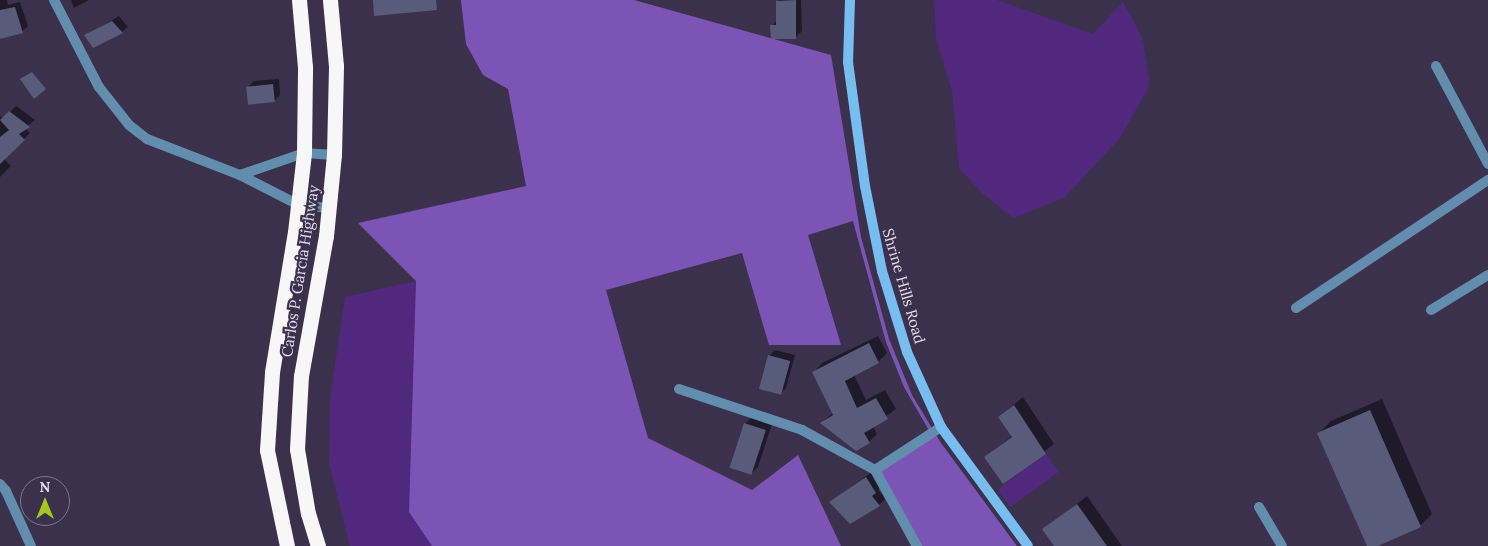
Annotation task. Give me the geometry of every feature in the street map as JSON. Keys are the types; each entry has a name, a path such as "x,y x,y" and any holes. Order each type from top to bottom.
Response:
{"highway":[{"name":"Carlos P. Garcia Highway","path":"287,546 267,450 268,414 299,205 304,153 305,67 299,0"},
{"name":"Carlos P. Garcia Highway","path":"318,546 302,484 297,449 298,416 329,208 334,155 336,66 330,0"}],"street":[{"path":"54,0 99,87 129,125 147,139 176,153 240,175 299,205 329,208"},
{"name":"Shrine Hills Road","path":"850,0 847,34 850,79 873,234 907,352 942,427 1028,546"},
{"path":"1436,66 1488,164"},
{"path":"240,175 304,153 334,155"},
{"path":"1296,308 1488,180"},
{"path":"1431,310 1488,274"},
{"path":"679,389 802,430 875,470 917,546"},
{"path":"875,470 942,427"},
{"path":"0,484 6,491 30,546"},
{"path":"1259,507 1282,546"}],"shaded area":[{"path":"461,0 634,0 831,55 861,237 889,339 912,395 941,443 1017,546 917,546 875,470 931,434 904,387 886,342 853,221 808,235 841,345 769,345 742,253 606,290 648,438 752,490 798,455 841,546 432,546 409,512 416,281 358,223 526,186 508,89 483,75 466,44"},
{"path":"934,0 997,0 1093,34 1123,2 1142,37 1150,85 1120,138 1064,198 1013,218 981,192 959,168 952,91 936,39"},
{"path":"416,281 409,512 432,546 350,546 329,462 330,398 345,297"},
{"path":"1046,454 1059,472 1010,507 997,489"}],"building":[{"path":"373,0 436,0 437,10 374,16"},
{"path":"796,0 796,39 771,39 770,25 776,25 776,1"},
{"path":"15,7 23,33 0,39 0,10"},
{"path":"112,21 123,33 93,48 84,35"},
{"path":"32,72 46,89 34,99 20,79"},
{"path":"273,84 275,102 248,105 246,87"},
{"path":"9,111 30,127 19,134 25,140 0,164 0,137 9,130 0,120"},
{"path":"869,343 879,363 845,381 857,408 876,398 888,419 864,433 870,443 856,451 820,423 833,415 812,372"},
{"path":"768,355 790,361 781,395 759,389"},
{"path":"1014,405 1046,454 1003,484 984,457 1012,437 998,417"},
{"path":"1370,410 1421,527 1378,546 1367,546 1317,433"},
{"path":"744,423 766,430 751,475 729,468"},
{"path":"866,477 876,493 872,496 880,506 850,524 829,502"},
{"path":"1077,504 1107,546 1054,546 1042,529"}]}
